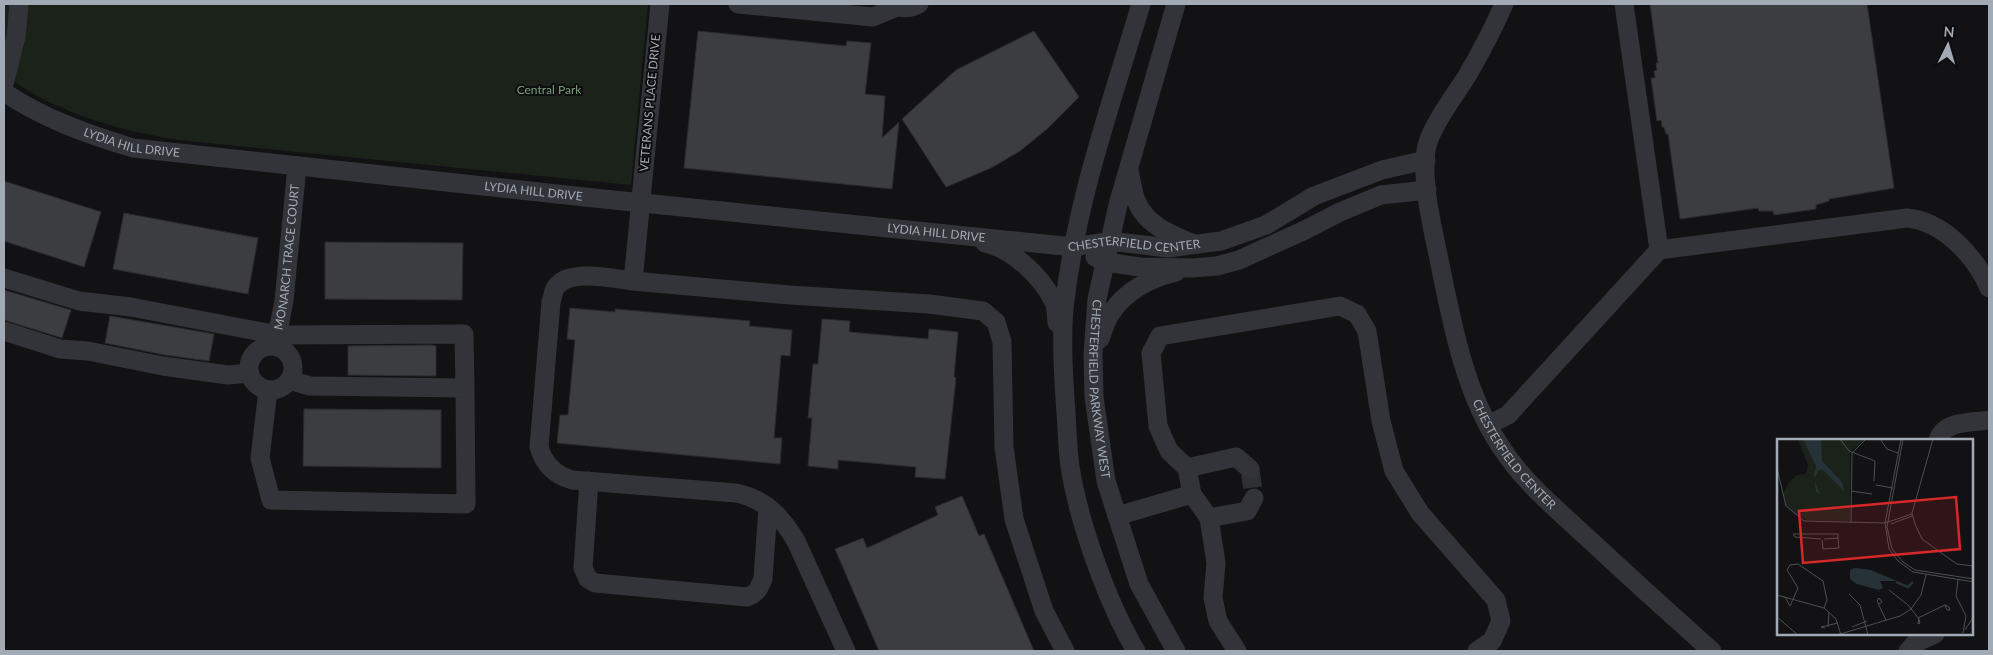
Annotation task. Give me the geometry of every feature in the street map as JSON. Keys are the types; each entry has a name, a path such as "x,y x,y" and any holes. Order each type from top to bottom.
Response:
{"street":[{"path":"4,84 16,37 19,4"},
{"name":"VETERANS PLACE DRIVE","path":"633,281 660,4"},
{"path":"738,4 874,17 894,5 907,8 919,4"},
{"path":"1063,357 1065,302 1087,184 1141,4"},
{"name":"CHESTERFIELD PARKWAY WEST","path":"1176,4 1128,168 1105,262 1097,299 1094,354 1094,397 1106,481 1139,584 1176,651"},
{"name":"CHESTERFIELD CENTER","path":"1504,4 1488,38 1432,132 1426,149 1427,190 1446,295 1462,360 1478,405 1500,447 1527,482 1712,651"},
{"path":"1624,4 1659,250"},
{"name":"LYDIA HILL DRIVE","path":"4,92 25,106 63,125 133,148 1074,247"},
{"name":"CHESTERFIELD CENTER","path":"1074,247 1110,242 1168,248 1220,241 1266,225 1314,196 1382,170 1426,160"},
{"name":"MONARCH TRACE COURT","path":"276,341 284,301 296,166"},
{"path":"1128,168 1136,201 1147,218 1165,232 1196,244"},
{"name":"CHESTERFIELD CENTER","path":"1074,247 1105,262 1140,267 1192,268 1217,266 1240,260 1340,212 1381,196 1427,190"},
{"path":"1488,424 1508,415 1659,250 1897,219 1916,219 1935,228 1957,244 1977,266 1989,288"},
{"path":"925,231 997,246 1026,265 1054,301 1063,357 1070,466 1080,512 1100,572 1125,632 1136,651"},
{"path":"1094,354 1110,314 1130,290 1166,275 1192,268"},
{"path":"846,651 796,541 787,526 768,507 753,497 572,480 555,472 546,464 539,447 551,302 555,287 564,280 583,276 790,295 929,304 982,311 996,322 1002,342 1004,447 1014,519 1044,611 1065,651"},
{"path":"4,278 79,301 131,307 276,341 464,334 466,504 271,500 260,458 268,390"},
{"path":"1237,651 1218,621 1213,598 1216,562 1209,518 1192,494 1187,468 1169,451 1158,426 1151,353 1160,336 1340,306 1357,314 1367,332 1381,421 1394,470 1420,513 1496,600 1500,622 1492,641 1477,651"},
{"path":"4,331 60,349 88,351 163,366 228,375 249,373"},
{"path":"276,341 290,359 292,370 289,380 280,388 268,390 256,384 249,373 250,362 255,353 276,341"},
{"path":"289,380 310,386 465,388"},
{"path":"1938,439 1940,433 1949,426 1989,420"},
{"path":"1187,468 1236,457 1250,469"},
{"path":"589,482 583,568 588,579 595,583 748,597 759,589 762,578 768,507"},
{"path":"1117,516 1192,494"},
{"path":"1209,518 1247,511 1254,498"},
{"path":"1908,651 1915,643 1933,635"}],"green space":[{"name":"Central Park","path":"4,4 648,4 631,185 187,141 150,135 95,121 33,94 4,75"}],"building":[{"path":"1650,4 1867,4 1894,188 1829,199 1829,201 1816,205 1816,209 1774,215 1773,211 1759,211 1758,208 1680,219 1668,134 1666,134 1664,127 1662,127 1661,120 1657,121 1651,78 1655,78 1654,71 1657,70 1656,63 1658,63"},
{"path":"698,31 846,46 847,41 871,43 865,94 885,96 882,138 899,122 892,189 684,168"},
{"path":"1034,31 1079,97 1047,129 1020,151 991,168 946,187 902,119 956,70"},
{"path":"4,181 101,212 84,267 4,241"},
{"path":"124,213 258,238 248,294 113,269"},
{"path":"325,242 463,243 462,300 325,299"},
{"path":"4,290 71,310 62,338 4,320"},
{"path":"570,308 615,312 615,309 750,321 749,326 792,330 790,356 781,355 774,438 782,438 780,464 557,443 560,415 568,415 575,340 567,339"},
{"path":"110,316 214,334 209,361 165,355 105,343"},
{"path":"822,319 850,321 849,332 928,339 929,329 958,332 954,377 956,378 945,479 915,477 916,467 838,460 838,469 808,466 812,418 808,418 813,364 818,364"},
{"path":"348,346 436,346 436,376 348,375"},
{"path":"304,409 441,410 441,468 303,466"},
{"path":"962,496 979,536 984,534 1034,651 879,651 835,549 863,538 867,548 938,515 935,507"}],"tunnel":[{"path":"1250,469 1254,498"}]}
